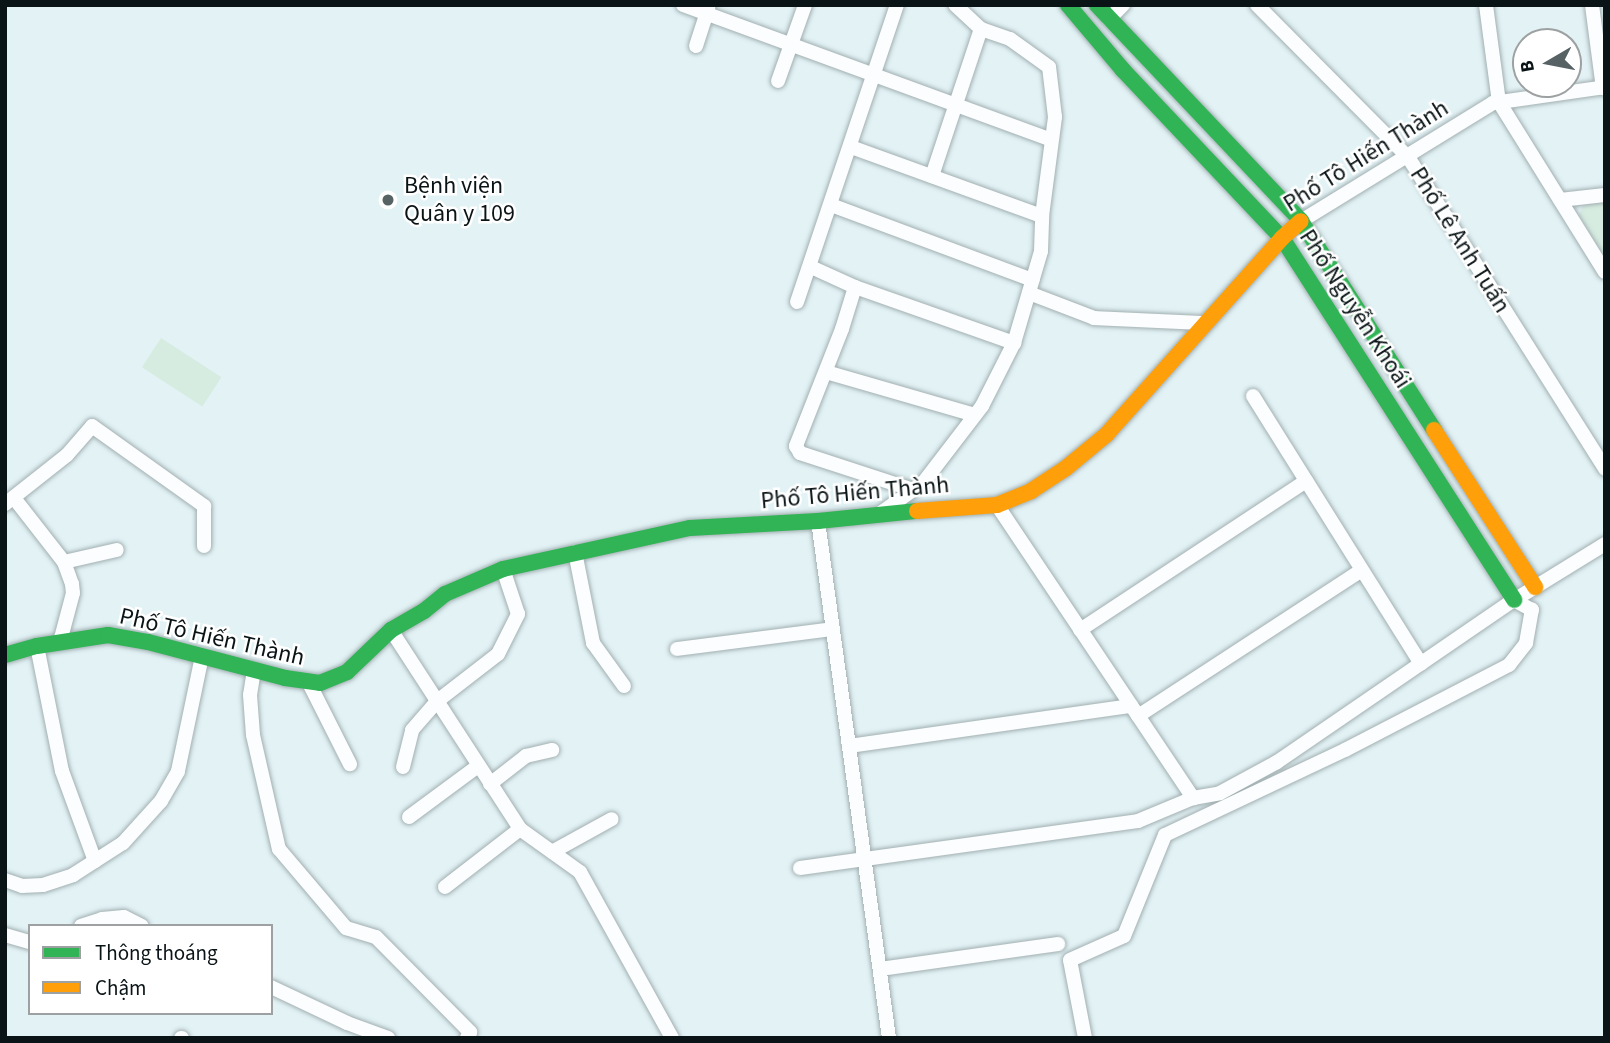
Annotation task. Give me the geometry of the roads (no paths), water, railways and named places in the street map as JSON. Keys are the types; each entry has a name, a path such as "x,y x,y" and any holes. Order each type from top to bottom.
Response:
{"street":[{"path":"683,5 708,10 874,78 1051,140"},
{"path":"778,81 805,5"},
{"path":"797,302 897,5"},
{"path":"881,513 923,484 975,415 1014,343 1041,251 1042,215 1055,117 1049,67 1010,40 981,29 955,5"},
{"name":"Phố Nguyễn Khoái","path":"1068,5 1123,70 1282,238 1514,600"},
{"name":"Phố Nguyễn Khoái","path":"1097,5 1301,221 1535,587"},
{"path":"1109,19 1123,5"},
{"name":"Phố Lê Anh Tuấn","path":"1257,5 1408,157 1605,469"},
{"path":"1486,5 1499,102 1605,272"},
{"path":"1592,5 1604,88"},
{"path":"696,46 708,10"},
{"path":"932,176 981,29"},
{"name":"Phố Tô Hiến Thành","path":"5,655 37,646 108,635 309,683 320,683 347,672 391,630 424,611 445,594 503,569 690,528 818,521 881,513 997,505 1031,491 1066,468 1106,435 1282,238 1301,221 1499,102 1604,88"},
{"path":"851,147 1042,215"},
{"path":"1560,200 1605,195"},
{"path":"831,205 1031,287 1094,318 1206,323"},
{"path":"811,267 855,286 1014,343"},
{"path":"855,286 826,372 796,438 800,453 913,490"},
{"path":"826,372 975,415"},
{"path":"1253,396 1421,664"},
{"path":"60,642 73,593 64,562 9,501 67,455 92,426 204,506 204,545"},
{"path":"1080,630 1306,481"},
{"path":"997,505 1193,798"},
{"path":"818,521 889,1038"},
{"path":"800,868 1138,821 1193,798 1220,793 1277,762 1514,600 1605,544"},
{"path":"64,562 117,550"},
{"path":"575,552 593,643 624,686"},
{"path":"403,767 412,730 436,702 498,654 518,614 503,569"},
{"path":"849,746 1135,711 1362,570"},
{"path":"1085,1038 1070,960 1124,936 1165,835 1345,750 1509,665 1526,643 1535,587"},
{"path":"1514,600 1532,610"},
{"path":"677,649 833,629"},
{"path":"391,630 520,829 580,872 672,1038"},
{"path":"37,646 62,771 95,861"},
{"path":"5,880 22,886 43,886 73,875 123,844 161,802 178,771 202,656"},
{"path":"254,670 250,695 253,735 279,849 346,928 376,937 470,1032 467,1038"},
{"path":"309,683 350,764"},
{"path":"490,784 526,756 552,750"},
{"path":"409,817 478,766"},
{"path":"552,852 612,819"},
{"path":"445,887 520,829"},
{"path":"87,924 102,919 124,917 138,924"},
{"path":"5,935 28,941"},
{"path":"880,969 1058,944"},
{"path":"273,988 347,1023 387,1038"}],"place":[{"name":"Bệnh viện Quân y 109","path":"388,200"}]}
